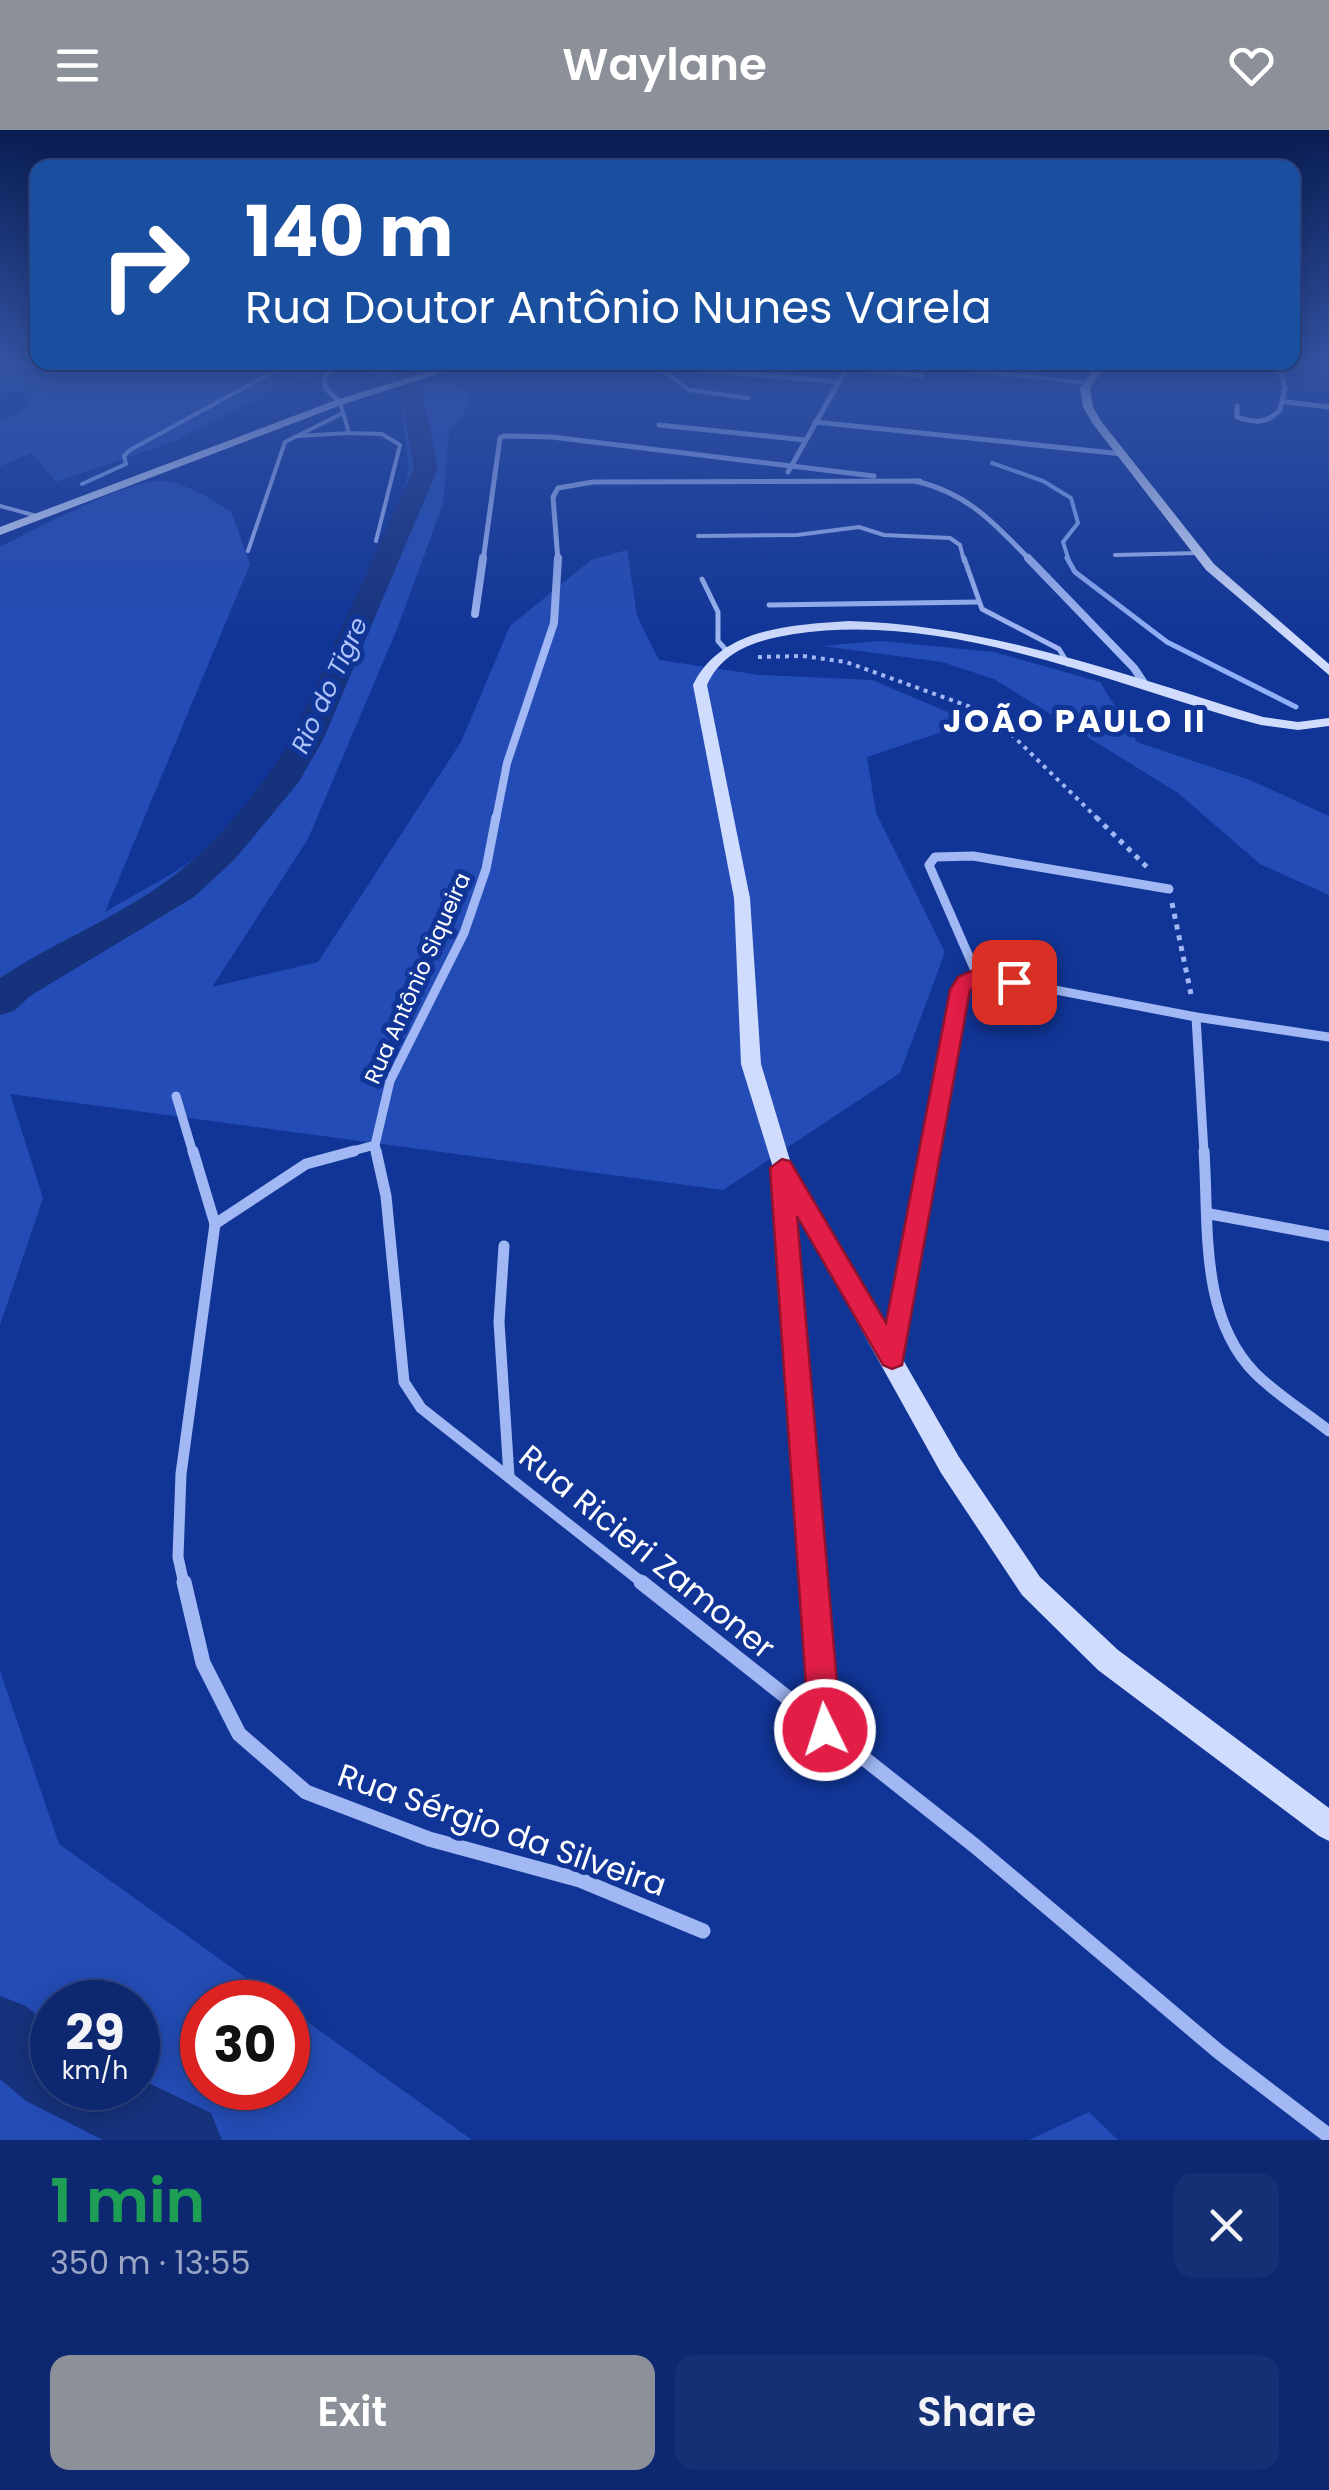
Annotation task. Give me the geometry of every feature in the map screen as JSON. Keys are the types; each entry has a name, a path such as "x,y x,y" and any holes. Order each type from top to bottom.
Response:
{"street":[{"path":"0,531 215,453"},
{"path":"475,614 498,453"},
{"path":"676,453 920,481 950,489 1002,531 1134,668 1146,686"},
{"path":"798,453 783,482 920,481"},
{"path":"1111,453 1123,454 1198,554 1228,585 1329,671"},
{"name":"Rua Antônio Siqueira","path":"375,1145 390,1081 464,933 486,869 507,762 554,623 558,552 553,497 558,488 783,482"},
{"path":"825,1730 782,1168 751,1064 742,898 700,684 706,669 727,650 765,636 815,626 895,625 951,633 1068,664 1261,722 1298,726 1329,722"},
{"path":"978,975 929,865 936,857 973,856 1169,888"},
{"path":"892,1357 960,990 965,982 978,975 1196,1017 1329,1037"},
{"path":"1196,1017 1212,1280 1221,1323 1233,1346 1256,1374 1329,1431"},
{"name":"Rua Sérgio da Silveira","path":"176,1096 214,1224 204,1325 181,1474 178,1558 203,1663 238,1734 306,1792 429,1839 580,1880 704,1931"},
{"path":"214,1224 306,1164 375,1145"},
{"name":"Rua Ricieri Zamoner","path":"375,1145 386,1196 404,1382 422,1408 975,1846 1219,2052 1329,2136"},
{"path":"782,1168 950,1465 1031,1586 1108,1660 1329,1826"},
{"path":"1210,1214 1329,1236"},
{"path":"504,1246 499,1322 509,1476"}],"lane":[{"path":"248,551 281,453"},
{"path":"376,541 398,453"},
{"path":"0,506 37,516"},
{"path":"698,536 797,535 859,528 884,534 950,538 960,545 982,609 1059,649 1068,664"},
{"path":"1115,555 1198,554"},
{"path":"702,579 718,612 718,642 727,650"},
{"path":"769,605 978,602"}],"path":[{"path":"756,657 803,656 846,662 979,710 1008,730 1169,888 1196,1017"}],"shaded area":[{"path":"0,453 141,453 56,482 32,453 0,466"},
{"path":"407,453 447,453 443,504 397,629 308,839 212,987 318,962 461,742 510,626 591,560 627,550 637,616 659,660 760,675 872,680 971,722 867,757 876,813 945,952 900,1073 723,1190 10,1094 43,1198 0,1325 0,547 109,495 152,481 167,481 192,489 231,511 250,564 105,912 209,847 266,782 310,705 382,544 390,538 402,515 398,511 409,470"},
{"path":"881,641 994,652 1100,682 1137,742 1250,780 1329,816 1329,895 1260,864 1178,793 994,679 942,662 822,646"},
{"path":"0,1671 59,1844 249,1980 180,1980 180,2110 310,2110 310,2024 472,2140 0,2140"},
{"path":"1089,2112 1118,2140 1029,2140"}],"waterway":[{"path":"82,484 126,464 127,453"},
{"name":"Rio do Tigre","path":"0,1001 16,986 181,889 222,851 281,783 307,740 426,468 423,453"},
{"path":"992,463 1043,481 1071,498 1078,523 1063,542 1069,561"},
{"path":"1067,558 1075,572 1167,642 1296,707"},
{"name":"Rio do Tigre","path":"0,2032 30,2057"},
{"name":"Rio do Tigre","path":"123,2110 184,2140"}],"district":[{"name":"JOÃO PAULO II","path":"1075,721"}],"route":[{"path":"825,1730 782,1168 892,1357 960,990 978,975 1014,982"}]}
